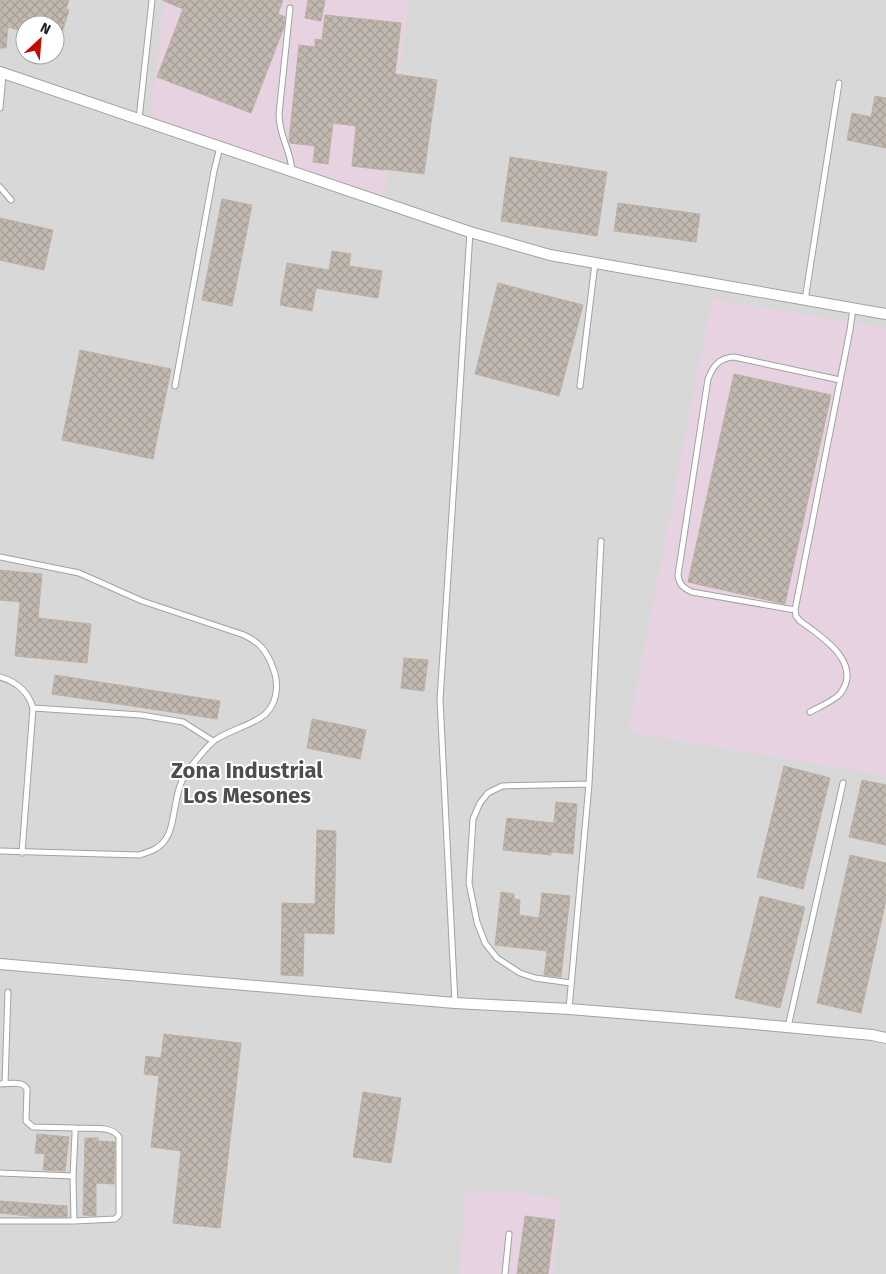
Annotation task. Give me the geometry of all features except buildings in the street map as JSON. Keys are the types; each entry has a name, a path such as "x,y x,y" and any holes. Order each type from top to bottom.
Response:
{"street":[{"path":"2,72 470,232 550,254 886,314"},
{"path":"0,964 454,1003 569,1009 788,1027 886,1038"}],"lane":[{"path":"139,119 152,0"},
{"path":"290,8 279,128 289,153 292,172"},
{"path":"0,108 2,72"},
{"path":"805,300 839,83"},
{"path":"175,386 220,147"},
{"path":"0,187 11,200"},
{"path":"454,1003 440,700 470,232"},
{"path":"580,386 595,263"},
{"path":"810,712 840,695 845,682 846,665 841,655 800,621 796,616 795,610 853,307"},
{"path":"795,610 692,592 681,585 678,580 708,379 712,368 718,362 727,357 734,357 840,380"},
{"path":"569,1009 589,784 601,542"},
{"path":"0,557 79,573 142,601 244,635 256,641 266,651 274,669 278,686 269,710 261,718 213,741 185,775 176,795 166,840 153,851 139,855 0,851"},
{"path":"0,677 20,687 30,696 33,708 22,853"},
{"path":"33,708 141,715 183,722 213,741"},
{"path":"788,1027 843,782"},
{"path":"571,983 535,978 520,973 497,958 484,943 477,922 469,883 473,818 480,803 488,793 502,786 589,784"},
{"path":"0,1221 115,1220 119,1215 118,1134 110,1130 33,1127 26,1121 27,1089 25,1086 22,1084 3,1084 8,992"},
{"path":"0,1035 7,1036"},
{"path":"74,1221 75,1128"},
{"path":"0,1173 73,1176"},
{"path":"505,1274 510,1234"}],"shaded area":[{"path":"0,0 886,0 886,1274 0,1274"},
{"path":"164,0 409,0 384,200 150,121"},
{"path":"712,299 886,328 886,776 628,732"},
{"path":"466,1189 560,1198 554,1274 459,1274"}],"district":[{"name":"Zona Industrial Los Mesones","path":"247,782"}]}
